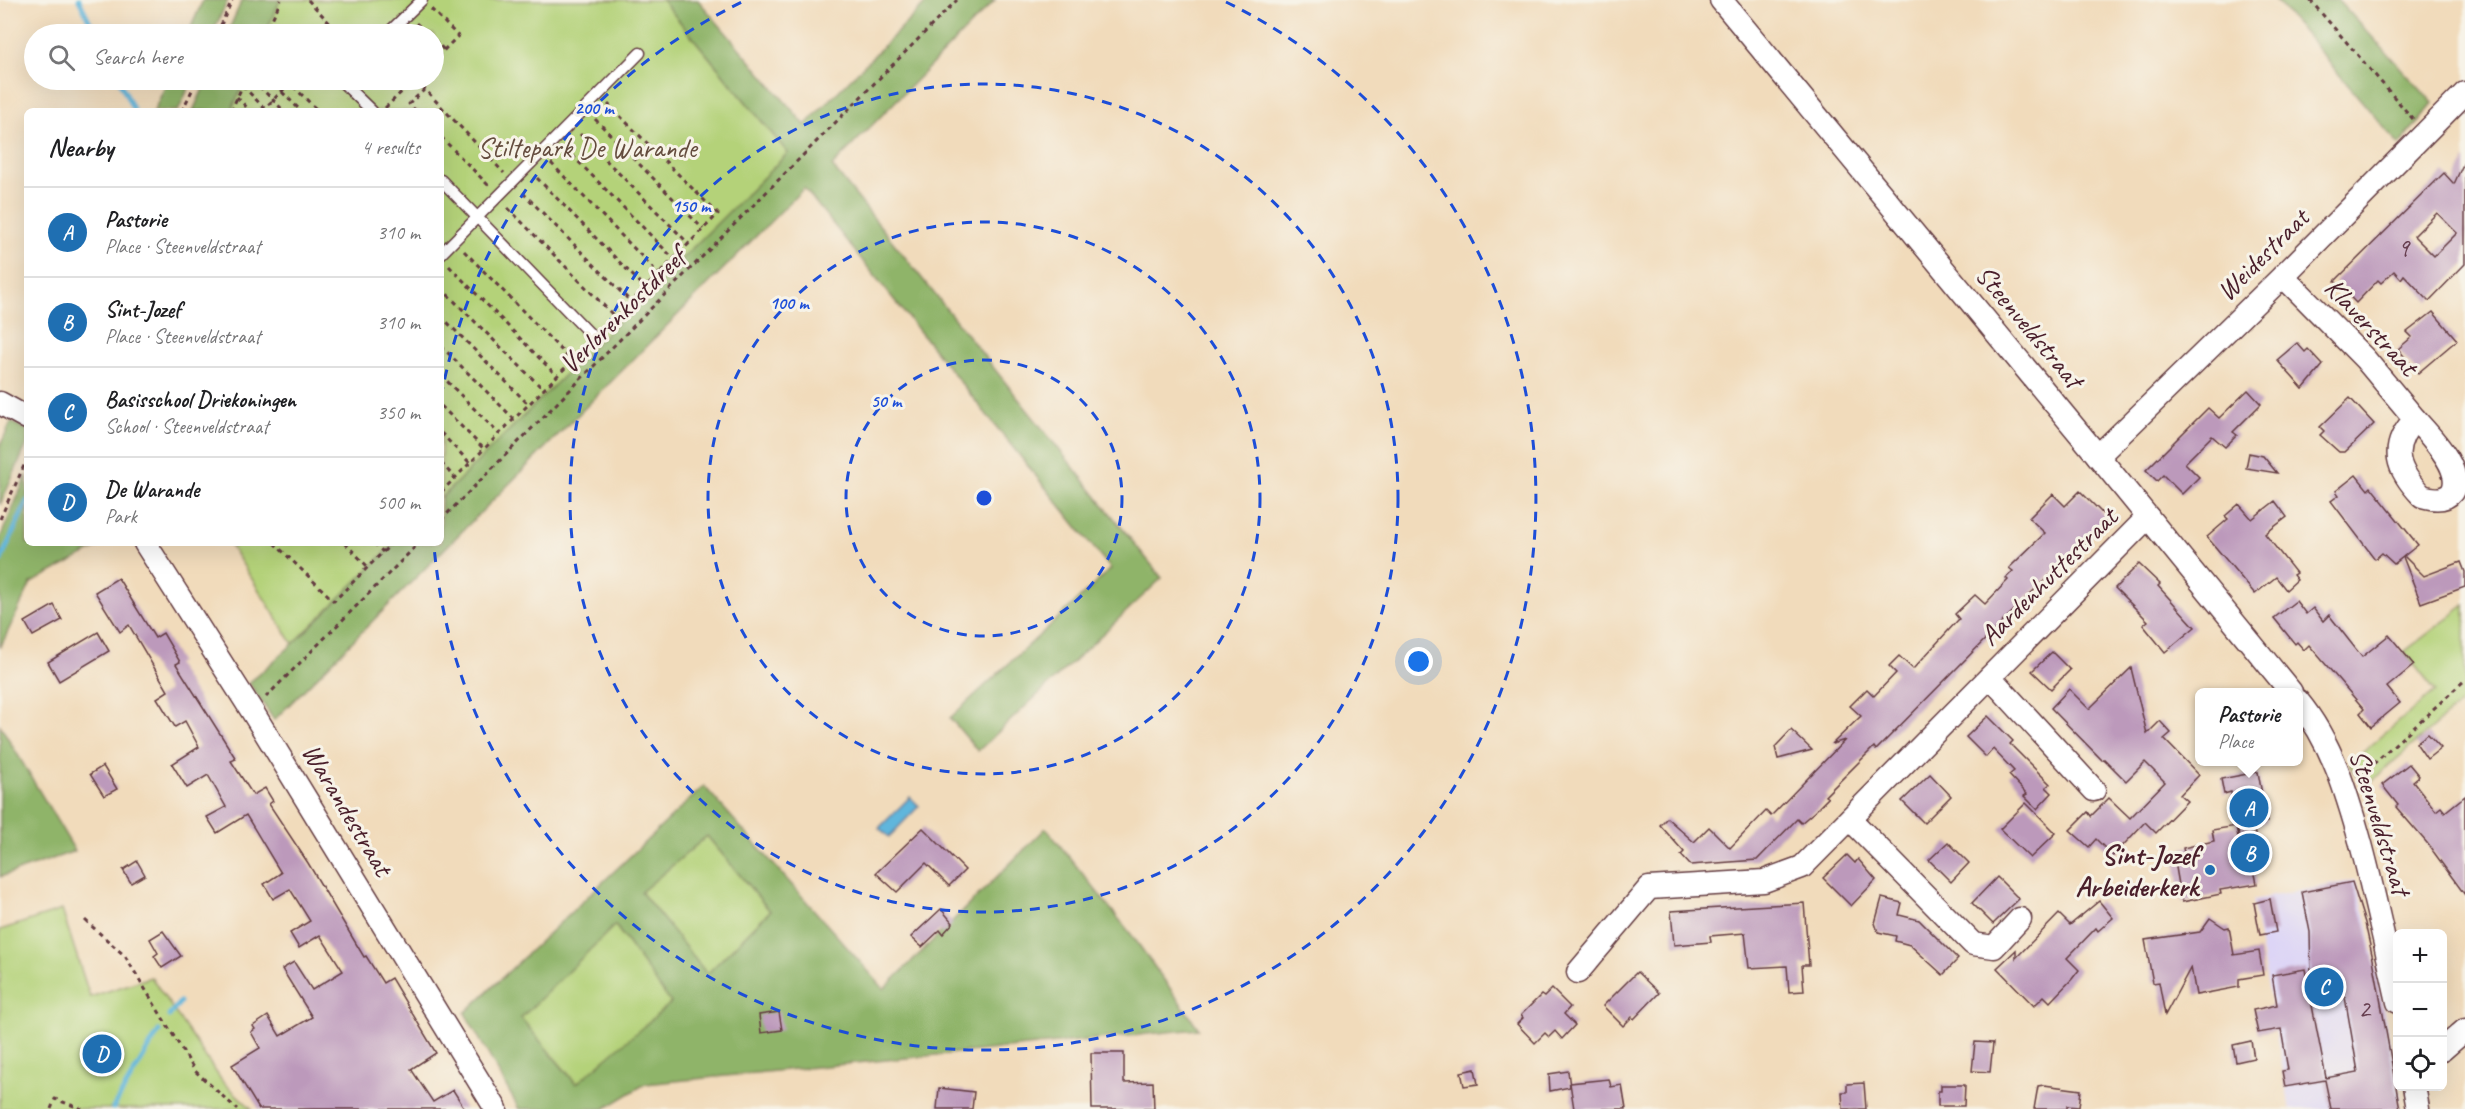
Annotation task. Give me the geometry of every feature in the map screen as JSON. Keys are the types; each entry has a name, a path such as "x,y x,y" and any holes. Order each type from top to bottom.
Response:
{"street":[{"name":"Steenveldstraat","path":"1721,0 2287,688"},
{"name":"Weidestraat","path":"2098,456 2283,276 2465,93"},
{"name":"Klaverstraat","path":"2283,276 2365,359 2415,419"},
{"name":"Aardenhuttestraat","path":"1578,972 1649,888 1764,881 1802,867 2148,517"},
{"name":"Warandestraat","path":"151,546 496,1109"},
{"name":"Aardenhuttestraat","path":"1990,677 2094,790"},
{"name":"Steenveldstraat","path":"2303,708 2320,733 2346,789 2374,892 2393,983"},
{"path":"1850,819 1973,944 1994,947 2020,919"},
{"path":"2447,1046 2465,1030"}],"lane":[{"path":"397,24 422,0"},
{"path":"444,253 640,53"},
{"path":"351,90 369,108"},
{"path":"444,183 595,339"}],"path":[{"path":"221,24 232,0"},
{"path":"270,24 281,0"},
{"path":"308,0 331,24"},
{"path":"422,0 458,36 444,51"},
{"name":"Verlorenkostdreef","path":"444,517 957,0"},
{"path":"2310,0 2425,133"},
{"path":"184,108 192,90"},
{"path":"232,108 241,90"},
{"path":"247,90 263,108"},
{"path":"263,90 281,108"},
{"path":"297,90 315,108"},
{"path":"397,90 400,93"},
{"path":"384,108 403,90"},
{"path":"413,108 409,104 424,90"},
{"path":"426,90 443,108"},
{"path":"267,108 282,92 298,108"},
{"path":"444,489 718,214 599,95"},
{"path":"237,98 247,108"},
{"path":"444,109 631,302"},
{"path":"585,109 703,229"},
{"path":"570,123 688,244"},
{"path":"556,138 674,258"},
{"path":"444,140 616,318"},
{"path":"541,153 659,274"},
{"path":"527,168 645,288"},
{"path":"454,241 572,362"},
{"path":"444,259 557,376"},
{"path":"444,291 544,390"},
{"path":"444,319 529,405"},
{"path":"444,349 514,419"},
{"path":"444,378 499,434"},
{"path":"444,408 484,449"},
{"path":"444,436 470,463"},
{"path":"0,519 24,466"},
{"path":"444,466 455,478"},
{"path":"277,546 334,601 389,546"},
{"path":"348,546 368,567"},
{"path":"377,546 383,552"},
{"path":"252,711 415,546"},
{"path":"2346,789 2465,680"},
{"path":"85,920 125,956 195,1071 237,1109"},
{"path":"51,1109 55,1099 82,1109"}],"shaded area":[{"path":"2355,880 2366,917 2393,1057 2393,1091 2399,1091 2401,1099 2335,1109 2290,1109 2252,900"}],"green space":[{"path":"203,0 228,0 217,24 192,24"},
{"path":"242,0 280,0 269,24 231,24"},
{"name":"Stiltepark De Warande","path":"280,0 662,0 788,153 444,495 444,108 232,108 240,90 444,90 444,24 269,24"},
{"path":"662,0 698,0 805,125 929,0 995,0 832,166 1162,578 978,751 950,718 1111,569 804,188 274,720 249,683 293,644 392,546 444,546 444,495 788,153"},
{"path":"2276,0 2338,0 2433,103 2399,145"},
{"path":"163,90 187,90 179,108 155,108"},
{"path":"202,90 240,90 232,108 194,108"},
{"path":"11,422 24,428 24,451 0,505 0,446"},
{"path":"24,482 24,546 100,546 31,583 0,648 0,538"},
{"path":"231,546 392,546 293,644"},
{"path":"2465,605 2465,699 2366,786 2349,764 2435,691 2404,652"},
{"path":"0,725 75,851 0,877"},
{"path":"704,786 884,989 1046,828 1134,938 1199,1029 645,1084 604,1109 519,1109 465,1013","holes":["707,836 770,911 707,974 641,892","615,925 671,1003 576,1084 521,1018"]},
{"path":"707,836 770,911 707,974 641,892"},
{"path":"62,910 90,997 151,977 222,1081 252,1109 0,1109 0,930"},
{"path":"614,924 672,1003 577,1084 520,1018"}],"water":[{"path":"910,797 919,806 889,837 879,828"}],"building":[{"path":"2465,160 2465,264 2429,301 2404,275 2401,279 2394,271 2381,283 2378,280 2356,303 2335,281 2444,173 2454,184","holes":["2437,213 2457,233 2434,256 2414,236"]},
{"path":"2433,312 2457,340 2418,373 2398,349 2412,337 2407,332"},
{"path":"2297,343 2305,352 2308,349 2323,365 2303,389 2277,360"},
{"path":"2248,390 2261,404 2233,432 2237,435 2225,447 2212,436 2185,463 2199,477 2182,494 2163,475 2157,481 2146,470 2208,408 2219,418"},
{"path":"2350,398 2374,424 2345,452 2339,452 2320,435 2324,431 2320,427"},
{"path":"2249,453 2263,456 2277,473 2246,468"},
{"path":"2356,475 2368,490 2371,487 2418,545 2404,556 2424,576 2461,562 2465,572 2465,587 2421,603 2403,557 2394,564 2382,553 2375,559 2331,501 2339,495 2336,491"},
{"path":"2080,491 2106,517 2106,523 2030,594 1876,750 1874,747 1825,796 1828,798 1814,812 1801,823 1797,819 1757,860 1690,865 1681,855 1684,852 1660,825 1667,818 1694,842 1709,827 1730,848 1766,811 1771,816 1845,740 1832,744 1861,716 1850,706 1867,689 1874,696 1896,673 1889,666 1899,656 1913,669 1959,619 1955,614 1975,595 1985,604 2008,580 2006,578 2013,571 2009,568 2045,533 2029,518 2053,494 2065,506"},
{"path":"2275,501 2287,517 2265,534 2296,573 2293,575 2297,580 2286,590 2276,577 2255,594 2207,537 2228,519 2225,516 2239,504 2252,519"},
{"path":"2139,564 2160,584 2158,586 2195,627 2165,652 2143,625 2148,621 2115,588"},
{"path":"118,578 155,638 163,633 180,662 176,664 236,759 231,761 253,795 265,788 273,801 269,804 308,863 364,957 366,956 383,983 391,978 436,1053 411,1069 433,1102 453,1090 465,1109 259,1109 232,1065 260,1048 251,1032 255,1029 253,1026 268,1016 280,1036 312,1017 282,969 294,962 312,990 343,971 320,935 299,948 290,933 310,921 290,889 273,899 264,884 281,873 246,815 217,833 207,817 226,807 208,775 187,788 172,764 199,747 185,721 175,727 157,698 168,691 129,625 120,632 95,592"},
{"path":"2296,601 2306,614 2313,608 2323,621 2329,615 2362,657 2389,635 2414,665 2387,687 2400,703 2371,727 2360,713 2364,709 2309,645 2304,650 2297,642 2295,644 2274,618"},
{"path":"54,605 62,620 33,636 25,622"},
{"path":"98,632 109,651 59,681 48,662"},
{"path":"2052,652 2070,670 2051,689 2032,671"},
{"path":"2131,668 2147,734 2160,721 2171,733 2164,739 2199,775 2180,795 2187,801 2156,833 2145,822 2113,856 2096,839 2089,847 2070,830 2088,812 2091,816 2109,798 2130,818 2165,782 2145,762 2126,781 2051,708 2069,689 2089,709"},
{"path":"1988,716 2013,741 2010,744 2050,784 2046,787 2052,793 2037,809 2024,796 2027,794 2009,775 2014,771 1993,749 1986,757 1966,737"},
{"path":"1791,730 1812,750 1778,759 1775,747"},
{"path":"2428,734 2441,748 2427,759 2416,743"},
{"path":"2409,764 2419,776 2413,781 2436,811 2441,807 2445,812 2465,796 2465,895 2427,843 2396,807 2398,805 2382,785"},
{"path":"103,766 117,789 104,796 90,774"},
{"path":"2258,772 2267,822 2253,825 2255,835 2239,837 2231,792 2224,794 2221,779"},
{"path":"1930,774 1951,796 1924,823 1902,801"},
{"path":"2026,803 2056,833 2030,858 2000,829"},
{"name":"Sint-Jozef Arbeiderkerk","path":"2236,826 2244,871 2254,869 2257,884 2220,890 2221,894 2182,902 2174,856 2184,853 2183,848 2214,841 2212,830"},
{"path":"923,828 965,870 949,886 926,863 897,892 876,873"},
{"path":"1948,842 1969,863 1951,882 1929,860"},
{"path":"1847,855 1855,863 1858,859 1876,880 1851,906 1823,878"},
{"path":"137,861 145,875 131,883 123,870"},
{"path":"1997,877 2019,899 1993,924 1972,903"},
{"path":"2352,882 2373,959 2393,1070 2393,1091 2397,1091 2400,1109 2331,1109 2325,1080 2285,1087 2282,1071 2288,1070 2281,1029 2258,1033 2253,1010 2277,1005 2272,975 2305,969 2326,1078 2358,1072 2341,974 2311,980 2310,932 2302,892"},
{"path":"1882,898 1902,903 1899,915 1919,920 1958,959 1943,975 1910,945 1895,941 1896,936 1878,932 1875,923"},
{"path":"2270,899 2276,932 2260,935 2254,903"},
{"path":"2099,901 2113,918 2098,931 2096,928 2067,958 2079,970 2072,979 2050,1002 2044,996 2034,1006 1997,968 2016,950 2016,958 2059,914 2070,925"},
{"path":"1804,903 1809,965 1802,965 1804,991 1789,992 1787,966 1749,968 1745,933 1710,936 1711,942 1674,945 1671,911"},
{"path":"941,909 953,923 943,934 940,930 922,947 911,937"},
{"path":"2210,918 2225,928 2229,927 2234,955 2259,951 2263,975 2239,979 2239,987 2196,995 2191,967 2165,1015 2159,982 2153,983 2145,940 2200,932"},
{"path":"163,931 181,956 162,968 154,956 158,953 150,939"},
{"path":"1637,972 1659,993 1634,1019 1632,1017 1623,1026 1603,1006"},
{"path":"1552,989 1570,1007 1564,1014 1575,1025 1562,1039 1555,1031 1549,1037 1545,1033 1535,1043 1517,1024 1523,1018 1521,1015 1541,995 1544,997"},
{"path":"779,1012 782,1030 761,1033 759,1015"},
{"path":"2251,1041 2254,1058 2236,1062 2233,1045"},
{"path":"1975,1042 1993,1043 1990,1072 1972,1071"},
{"path":"1091,1053 1124,1053 1124,1083 1153,1082 1154,1109 1092,1109"},
{"path":"1475,1069 1478,1084 1464,1086 1461,1072"},
{"path":"1568,1071 1570,1087 1550,1091 1549,1074"},
{"path":"1609,1079 1611,1087 1622,1085 1626,1109 1574,1109 1570,1083"},
{"path":"1864,1083 1866,1109 1843,1109 1842,1092 1847,1092 1847,1084"},
{"path":"1941,1085 1965,1085 1964,1106 1938,1106 1938,1091 1941,1091"},
{"path":"2038,1086 2081,1090 2079,1107 2034,1109"},
{"path":"939,1088 974,1092 972,1109 937,1109"}],"waterway":[{"path":"79,0 91,24"},
{"path":"124,90 133,108"},
{"path":"0,562 24,508"},
{"path":"169,1016 180,1002"},
{"path":"113,1108 159,1031"}],"place":[{"name":"Pastorie","path":"2249,808"},
{"name":"Sint-Jozef","path":"2250,853"},
{"name":"Sint-Jozef Arbeiderkerk","path":"2210,870"},
{"name":"Basisschool Driekoningen","path":"2324,987"},
{"name":"De Warande","path":"102,1054"}]}
